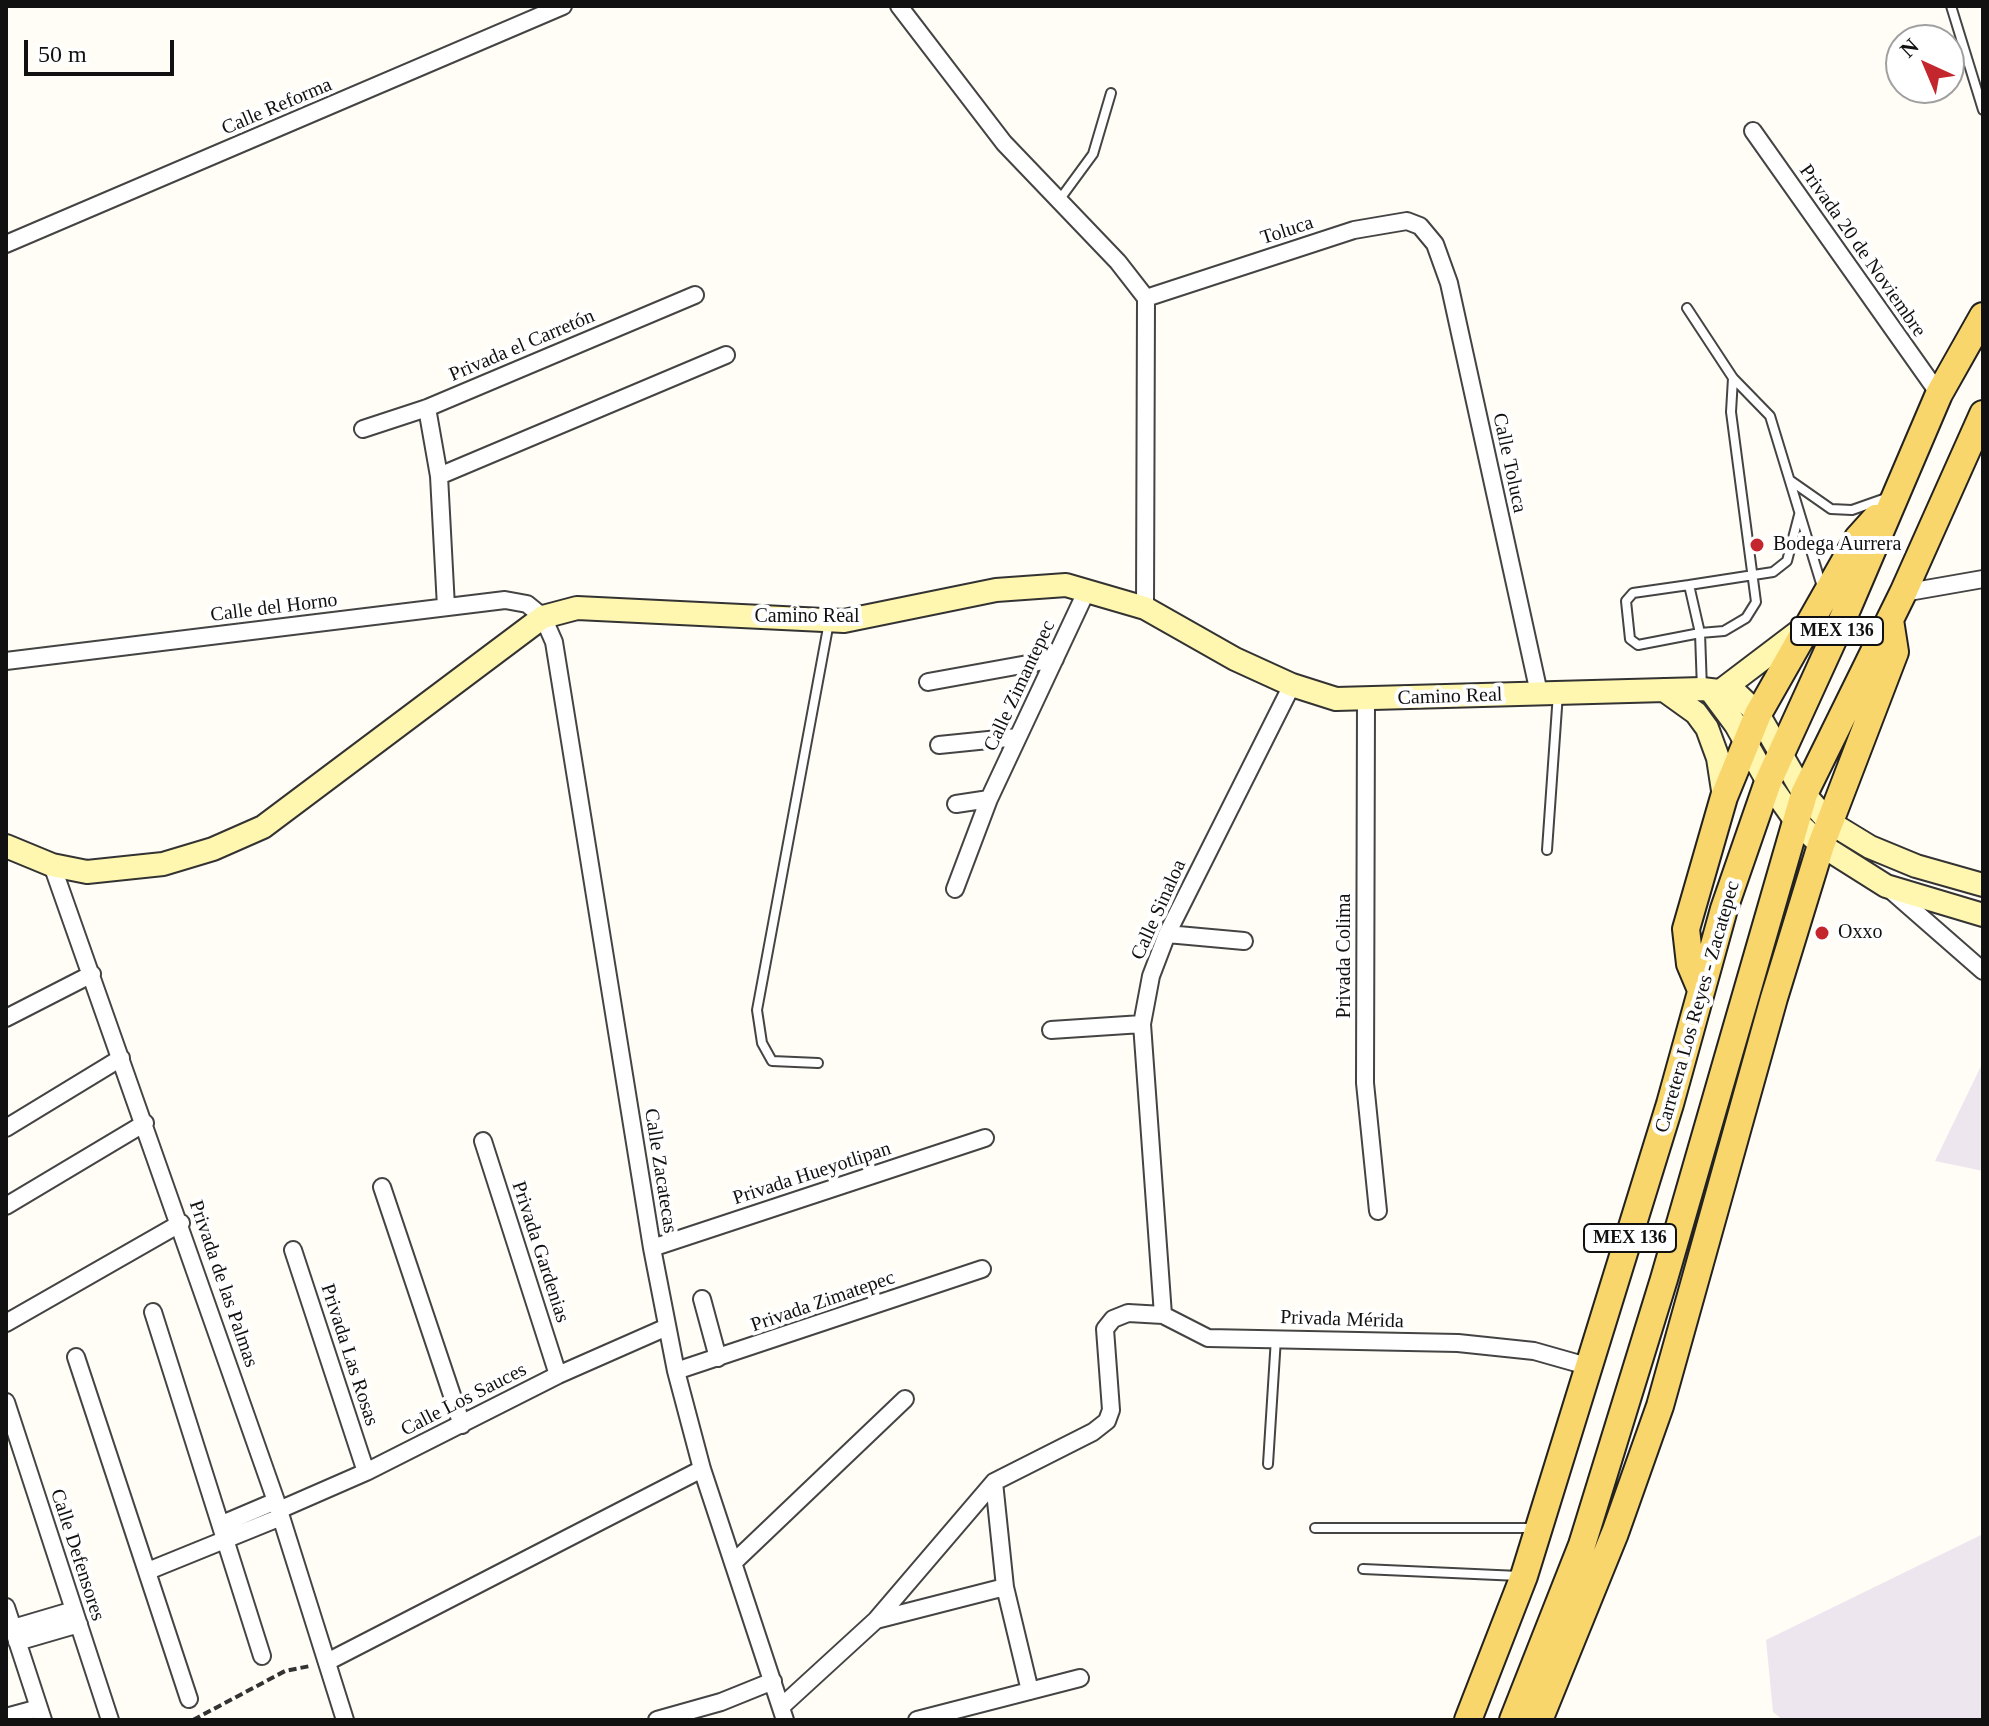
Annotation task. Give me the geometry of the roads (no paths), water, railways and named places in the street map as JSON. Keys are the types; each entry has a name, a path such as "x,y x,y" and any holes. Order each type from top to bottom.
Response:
{"main road":[{"name":"Carretera Los Reyes - Zacatepec","path":"1468,1720 1524,1576 1670,1104 1724,909 1768,782 1848,607 1939,394 1983,316"},
{"name":"MEX 136","path":"1513,1720 1582,1545 1664,1279 1804,794 1973,454 1983,414"},
{"path":"1701,990 1690,964 1686,929 1724,797 1746,740 1824,594 1858,538 1891,501"},
{"name":"Camino Real","path":"6,846 52,865 87,872 163,864 213,849 263,827 493,651 543,617 577,608 829,621 894,614 996,590 1066,585 1145,608 1235,659 1292,685 1336,699 1712,689"},
{"path":"1539,1720 1615,1533 1660,1406 1774,998 1825,833 1895,652 1890,620"},
{"path":"1712,689 1806,626"},
{"path":"1712,689 1740,696 1758,714 1825,833 1886,886 1983,915"},
{"path":"1712,689 1746,740 1768,782 1795,820 1904,861 1983,885"},
{"path":"1664,690 1696,713 1707,728 1718,758 1724,797"}],"street":[{"path":"899,6 1004,143 1060,199 1146,298 1145,608"},
{"name":"Calle Reforma","path":"6,244 559,7"},
{"name":"Privada 20 de Noviembre","path":"1753,131 1939,394"},
{"name":"Toluca","path":"1146,298 1354,230 1407,221 1420,226 1435,244"},
{"name":"Calle Toluca","path":"1435,244 1449,283 1548,692"},
{"name":"Privada el Carretón","path":"363,429 427,408 695,295"},
{"path":"439,476 726,355"},
{"path":"427,408 439,476 446,607"},
{"path":"1903,593 1983,579"},
{"name":"Calle Zimantepec","path":"955,889 989,799 1087,590"},
{"name":"Calle del Horno","path":"6,661 505,600 527,604 543,617"},
{"name":"Calle Zacatecas","path":"543,617 554,642 652,1248 676,1371 702,1469 783,1714"},
{"path":"928,682 1055,659"},
{"name":"Calle Sinaloa","path":"1163,1315 1142,1024 1151,976 1167,934 1292,685"},
{"name":"Privada Colima","path":"1366,700 1365,1083 1378,1211"},
{"path":"939,745 1018,737"},
{"path":"956,804 989,799"},
{"name":"Privada de las Palmas","path":"52,865 181,1223 279,1509 345,1720"},
{"path":"1886,886 1983,971"},
{"path":"1167,934 1244,941"},
{"path":"6,1018 92,974"},
{"path":"1051,1030 1142,1024"},
{"path":"6,1128 121,1058"},
{"path":"6,1206 145,1123"},
{"name":"Privada Hueyotlipan","path":"652,1248 985,1138"},
{"name":"Privada Gardenias","path":"483,1141 558,1375"},
{"path":"382,1187 462,1425"},
{"path":"6,1323 181,1223"},
{"name":"Privada Las Rosas","path":"293,1250 366,1472"},
{"name":"Privada Zimatepec","path":"676,1371 982,1269"},
{"path":"702,1299 718,1358"},
{"path":"153,1312 262,1656"},
{"name":"Privada Mérida","path":"994,1482 1093,1432 1107,1421 1111,1410 1105,1329 1113,1319 1128,1313 1163,1315 1208,1338 1458,1343 1534,1351 1587,1366"},
{"name":"Calle Los Sauces","path":"148,1571 224,1532 366,1472 558,1375 667,1327"},
{"path":"76,1357 189,1699"},
{"path":"733,1563 905,1399"},
{"name":"Calle Defensores","path":"6,1402 110,1720"},
{"path":"327,1662 702,1469"},
{"path":"994,1482 1005,1587 1030,1691"},
{"path":"783,1714 876,1620 994,1482"},
{"path":"876,1620 1005,1587"},
{"path":"6,1607 41,1714 6,1717"},
{"path":"15,1635 77,1617"},
{"path":"917,1720 1080,1678"},
{"path":"657,1720 721,1702 773,1681"}],"lane":[{"path":"1951,6 1983,110"},
{"path":"1060,199 1093,154 1111,93"},
{"path":"1687,308 1733,378 1770,416 1824,594"},
{"path":"1733,378 1731,412 1755,573 1756,602 1746,618 1724,631 1638,645 1630,639 1628,596 1755,573 1773,572 1787,561 1799,515"},
{"path":"1790,481 1831,509 1852,510 1891,501"},
{"path":"1689,585 1712,689"},
{"path":"818,1063 772,1061 762,1043 757,1010 829,621"},
{"path":"1547,850 1548,692"},
{"path":"1268,1464 1276,1337"},
{"path":"1315,1528 1538,1528"},
{"path":"1363,1569 1524,1576"}],"place":[{"name":"Bodega Aurrera","path":"1757,545"},
{"name":"Oxxo","path":"1822,933"}]}
